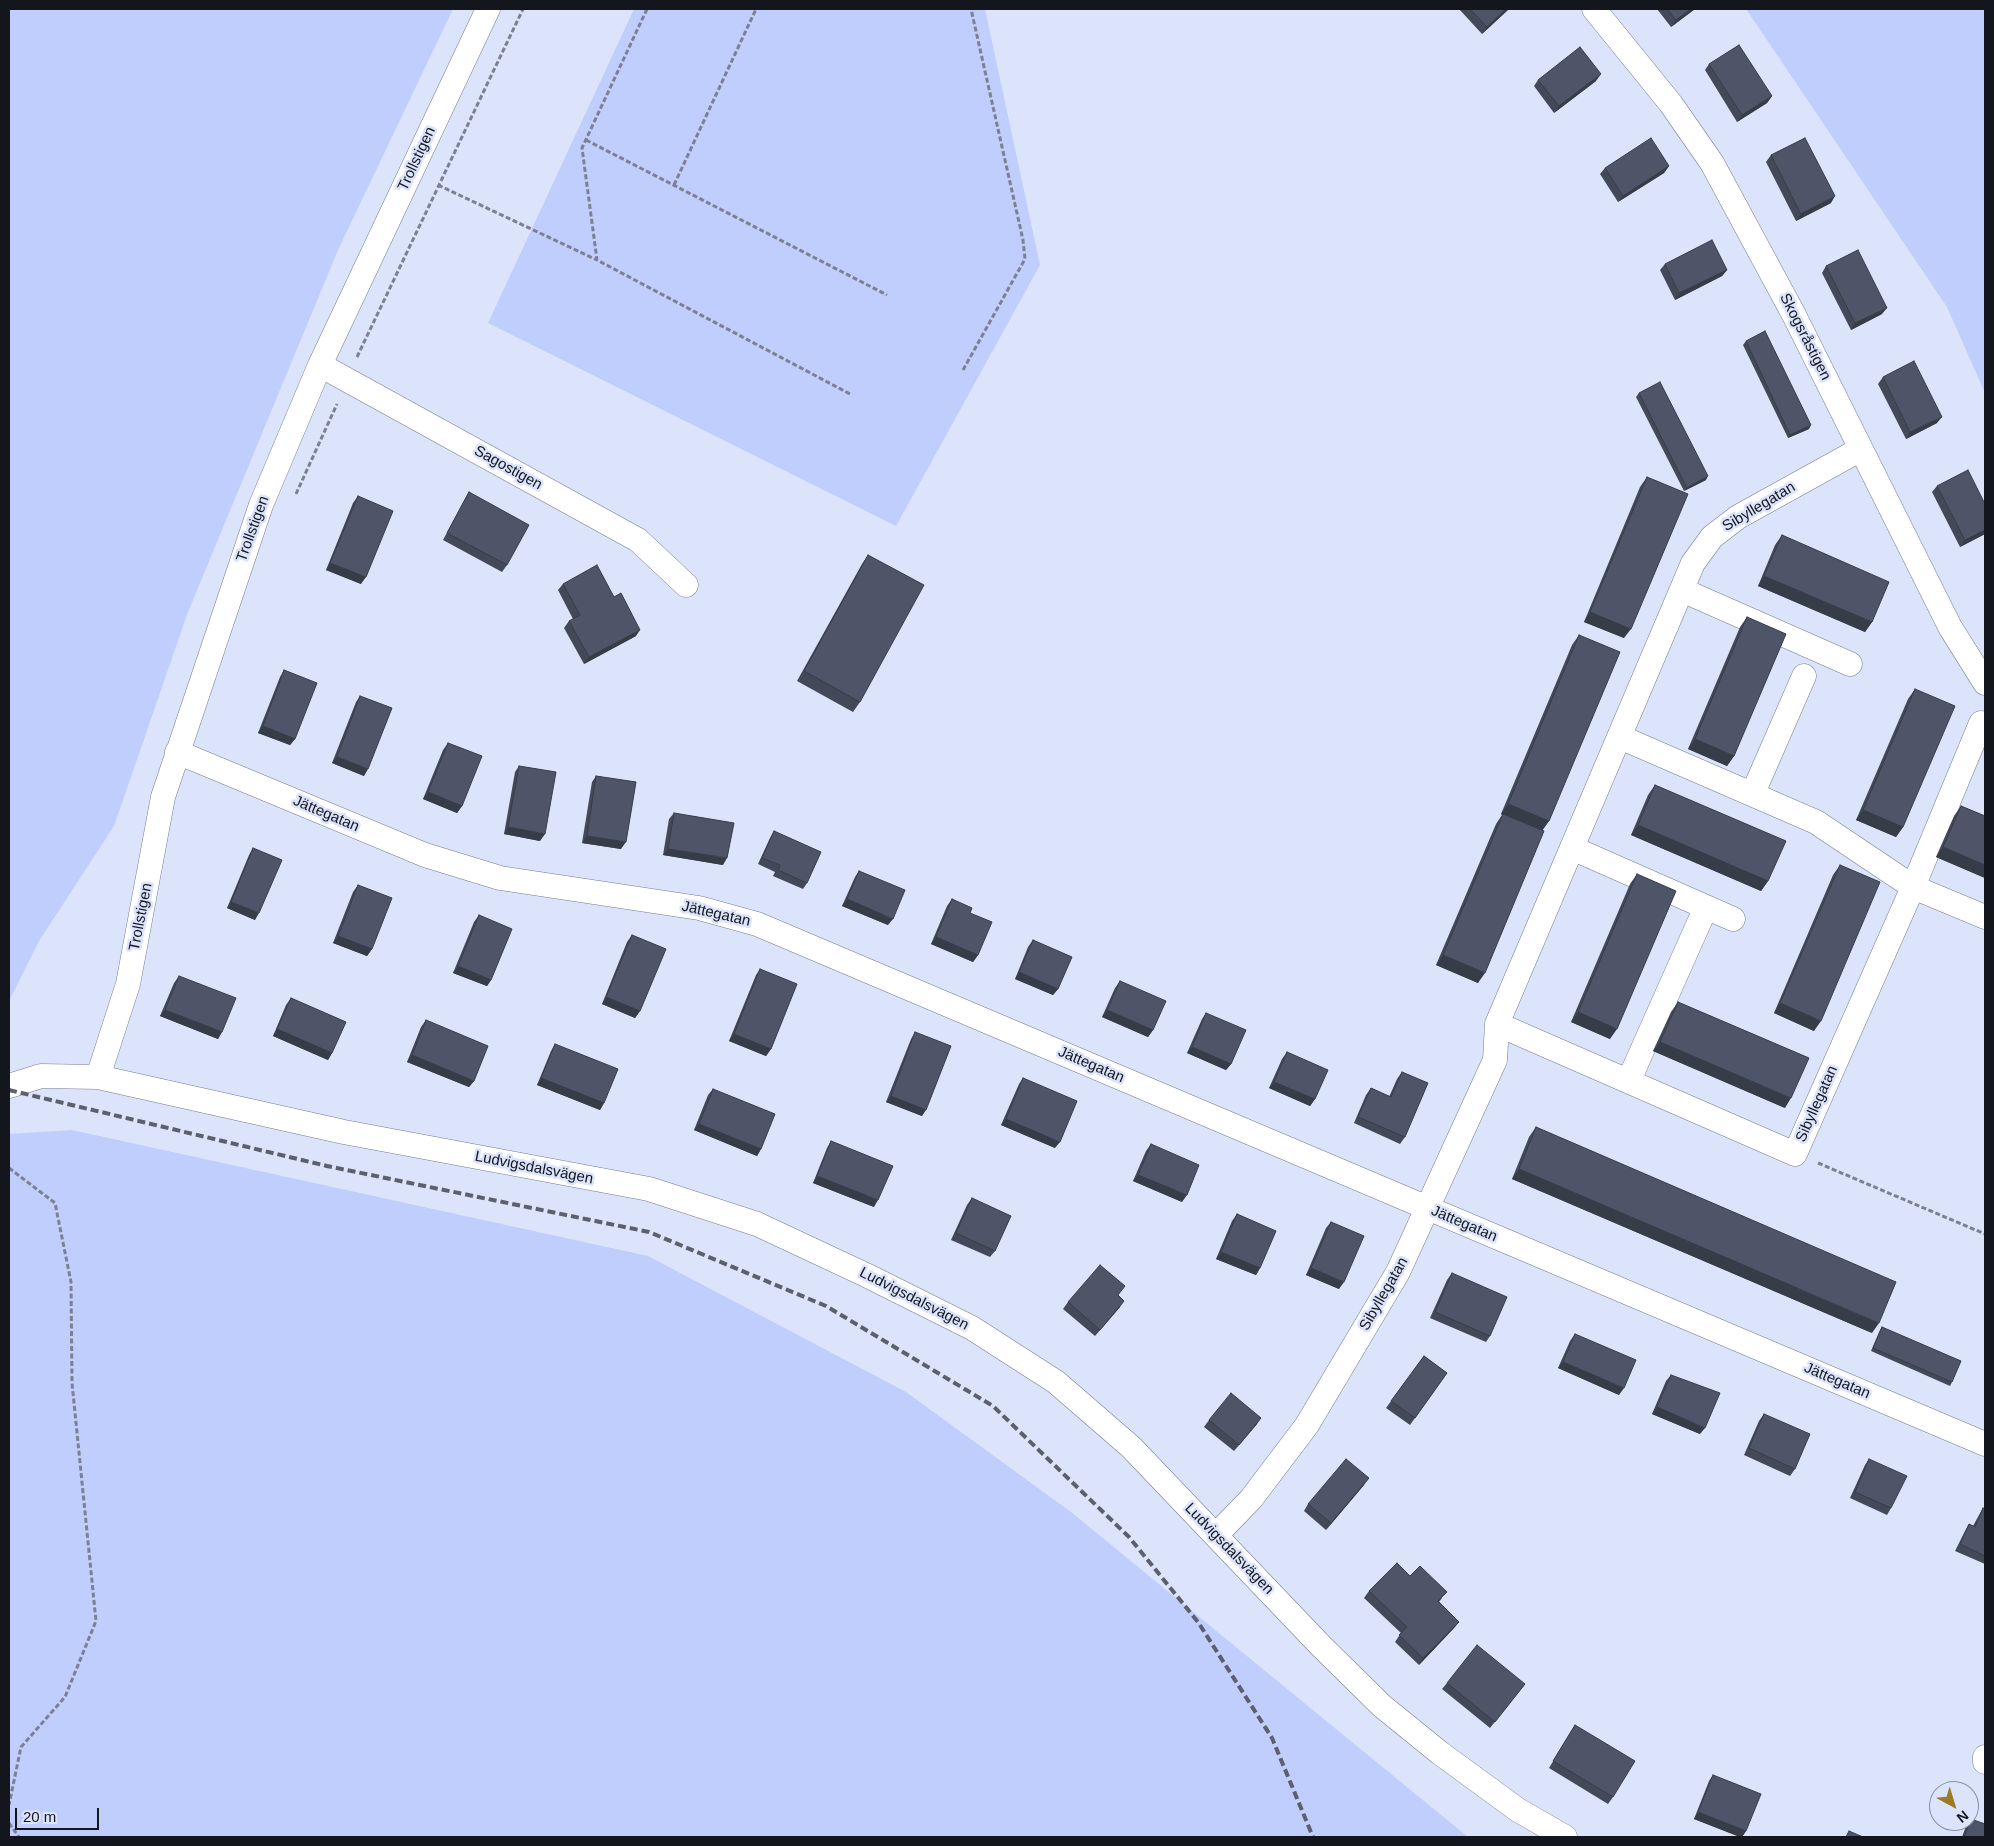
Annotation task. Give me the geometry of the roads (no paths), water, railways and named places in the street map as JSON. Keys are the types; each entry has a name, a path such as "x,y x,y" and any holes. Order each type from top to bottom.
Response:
{"street":[{"name":"Trollstigen","path":"98,1077 128,984 163,797 261,505 320,365 488,9"},
{"name":"Skogsråstigen","path":"1594,9 1671,104 1712,164 1754,237 1950,627 1985,683"},
{"name":"Sagostigen","path":"320,365 638,540 686,585"},
{"name":"Sibyllegatan","path":"1216,1535 1251,1499 1306,1425 1398,1272 1495,1060 1497,1024 1693,563 1719,532 1738,517 1861,449"},
{"path":"1682,590 1850,664"},
{"path":"1753,793 1804,676"},
{"name":"Sibyllegatan","path":"1497,1024 1795,1154 1912,887 1981,723"},
{"path":"1620,737 1753,793 1816,822 1912,887 1985,917"},
{"name":"Jättegatan","path":"177,752 425,855 500,878 699,908 757,924 1985,1444"},
{"path":"1572,848 1733,919"},
{"path":"1629,1080 1706,907"},
{"name":"Ludvigsdalsvägen","path":"9,1086 41,1076 98,1077 344,1132 649,1189 758,1224 972,1328 1056,1382 1132,1447 1321,1646 1382,1706 1440,1753 1502,1798 1565,1837"},
{"path":"1985,1757 1985,1762"}],"railway":[{"path":"9,1090 327,1166 649,1232 826,1306 993,1406 1129,1537 1198,1622 1272,1738 1313,1837"}]}
